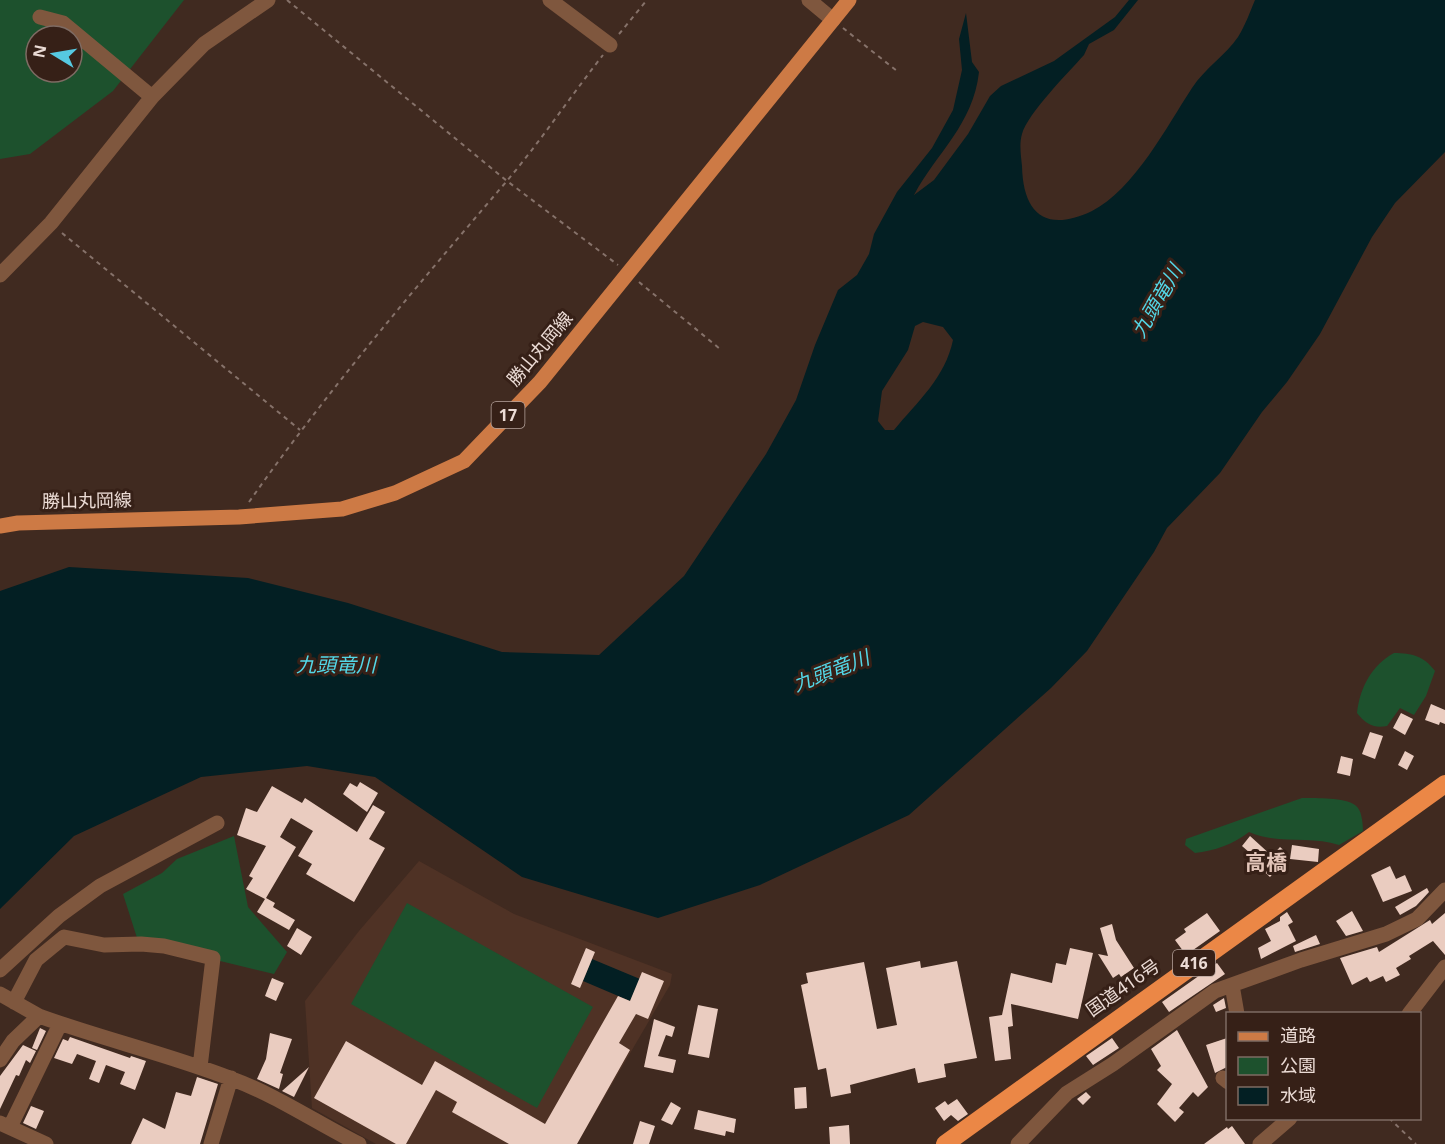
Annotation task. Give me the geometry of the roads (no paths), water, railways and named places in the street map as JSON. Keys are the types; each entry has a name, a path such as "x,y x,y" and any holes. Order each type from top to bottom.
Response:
{"highway":[{"name":"国道416号","path":"945,1144 1445,784"}],"main road":[{"name":"勝山丸岡線","path":"0,526 18,523 239,517 342,509 395,493 464,461 540,382 849,0"}],"street":[{"path":"0,275 51,223 152,97 204,44 268,0"},
{"path":"550,0 610,45"},
{"path":"809,0 833,20"},
{"path":"40,17 63,23 152,97"},
{"path":"0,970 59,916 100,886 217,823"},
{"path":"1018,1144 1067,1093 1113,1064 1215,991 1386,934 1417,919 1445,890"},
{"path":"14,1002 36,960 64,937 104,945 165,946 213,958 200,1067"},
{"path":"1411,1012 1445,967"},
{"path":"1232,985 1237,1012"},
{"path":"0,993 39,1016 60,1024 231,1078 359,1144"},
{"path":"0,1060 13,1041 39,1016"},
{"path":"46,1144 5,1125 60,1024"},
{"path":"211,1144 231,1078"},
{"path":"1260,1144 1284,1120"}],"water":[{"name":"九頭竜川","path":"1129,0 1138,0 1114,30 1089,44 1084,55 1032,115 1022,134 1023,183 1032,207 1040,215 1062,220 1076,217 1092,211 1122,188 1148,156 1197,81 1238,37 1255,0 1445,0 1445,152 1395,203 1372,237 1320,334 1287,382 1262,412 1220,473 1167,528 1154,552 1087,651 1051,688 909,815 760,885 658,918 522,877 375,777 307,766 201,777 74,836 0,909 0,591 69,567 248,578 348,603 502,652 599,655 684,576 766,454 796,400 815,345 838,290 857,275 869,254 874,234 897,192 932,148 953,110 962,70 959,39 966,13 972,62 979,72 975,91 962,123 914,195 934,180 968,134 990,96 1001,86 1054,61 1115,17","holes":["923,322 943,327 953,340 944,366 930,388 894,430 885,430 878,421 882,391 908,350 915,326"]},
{"path":"592,959 640,979 630,1001 583,981"}],"district":[{"name":"高橋","path":"1266,863"}]}
